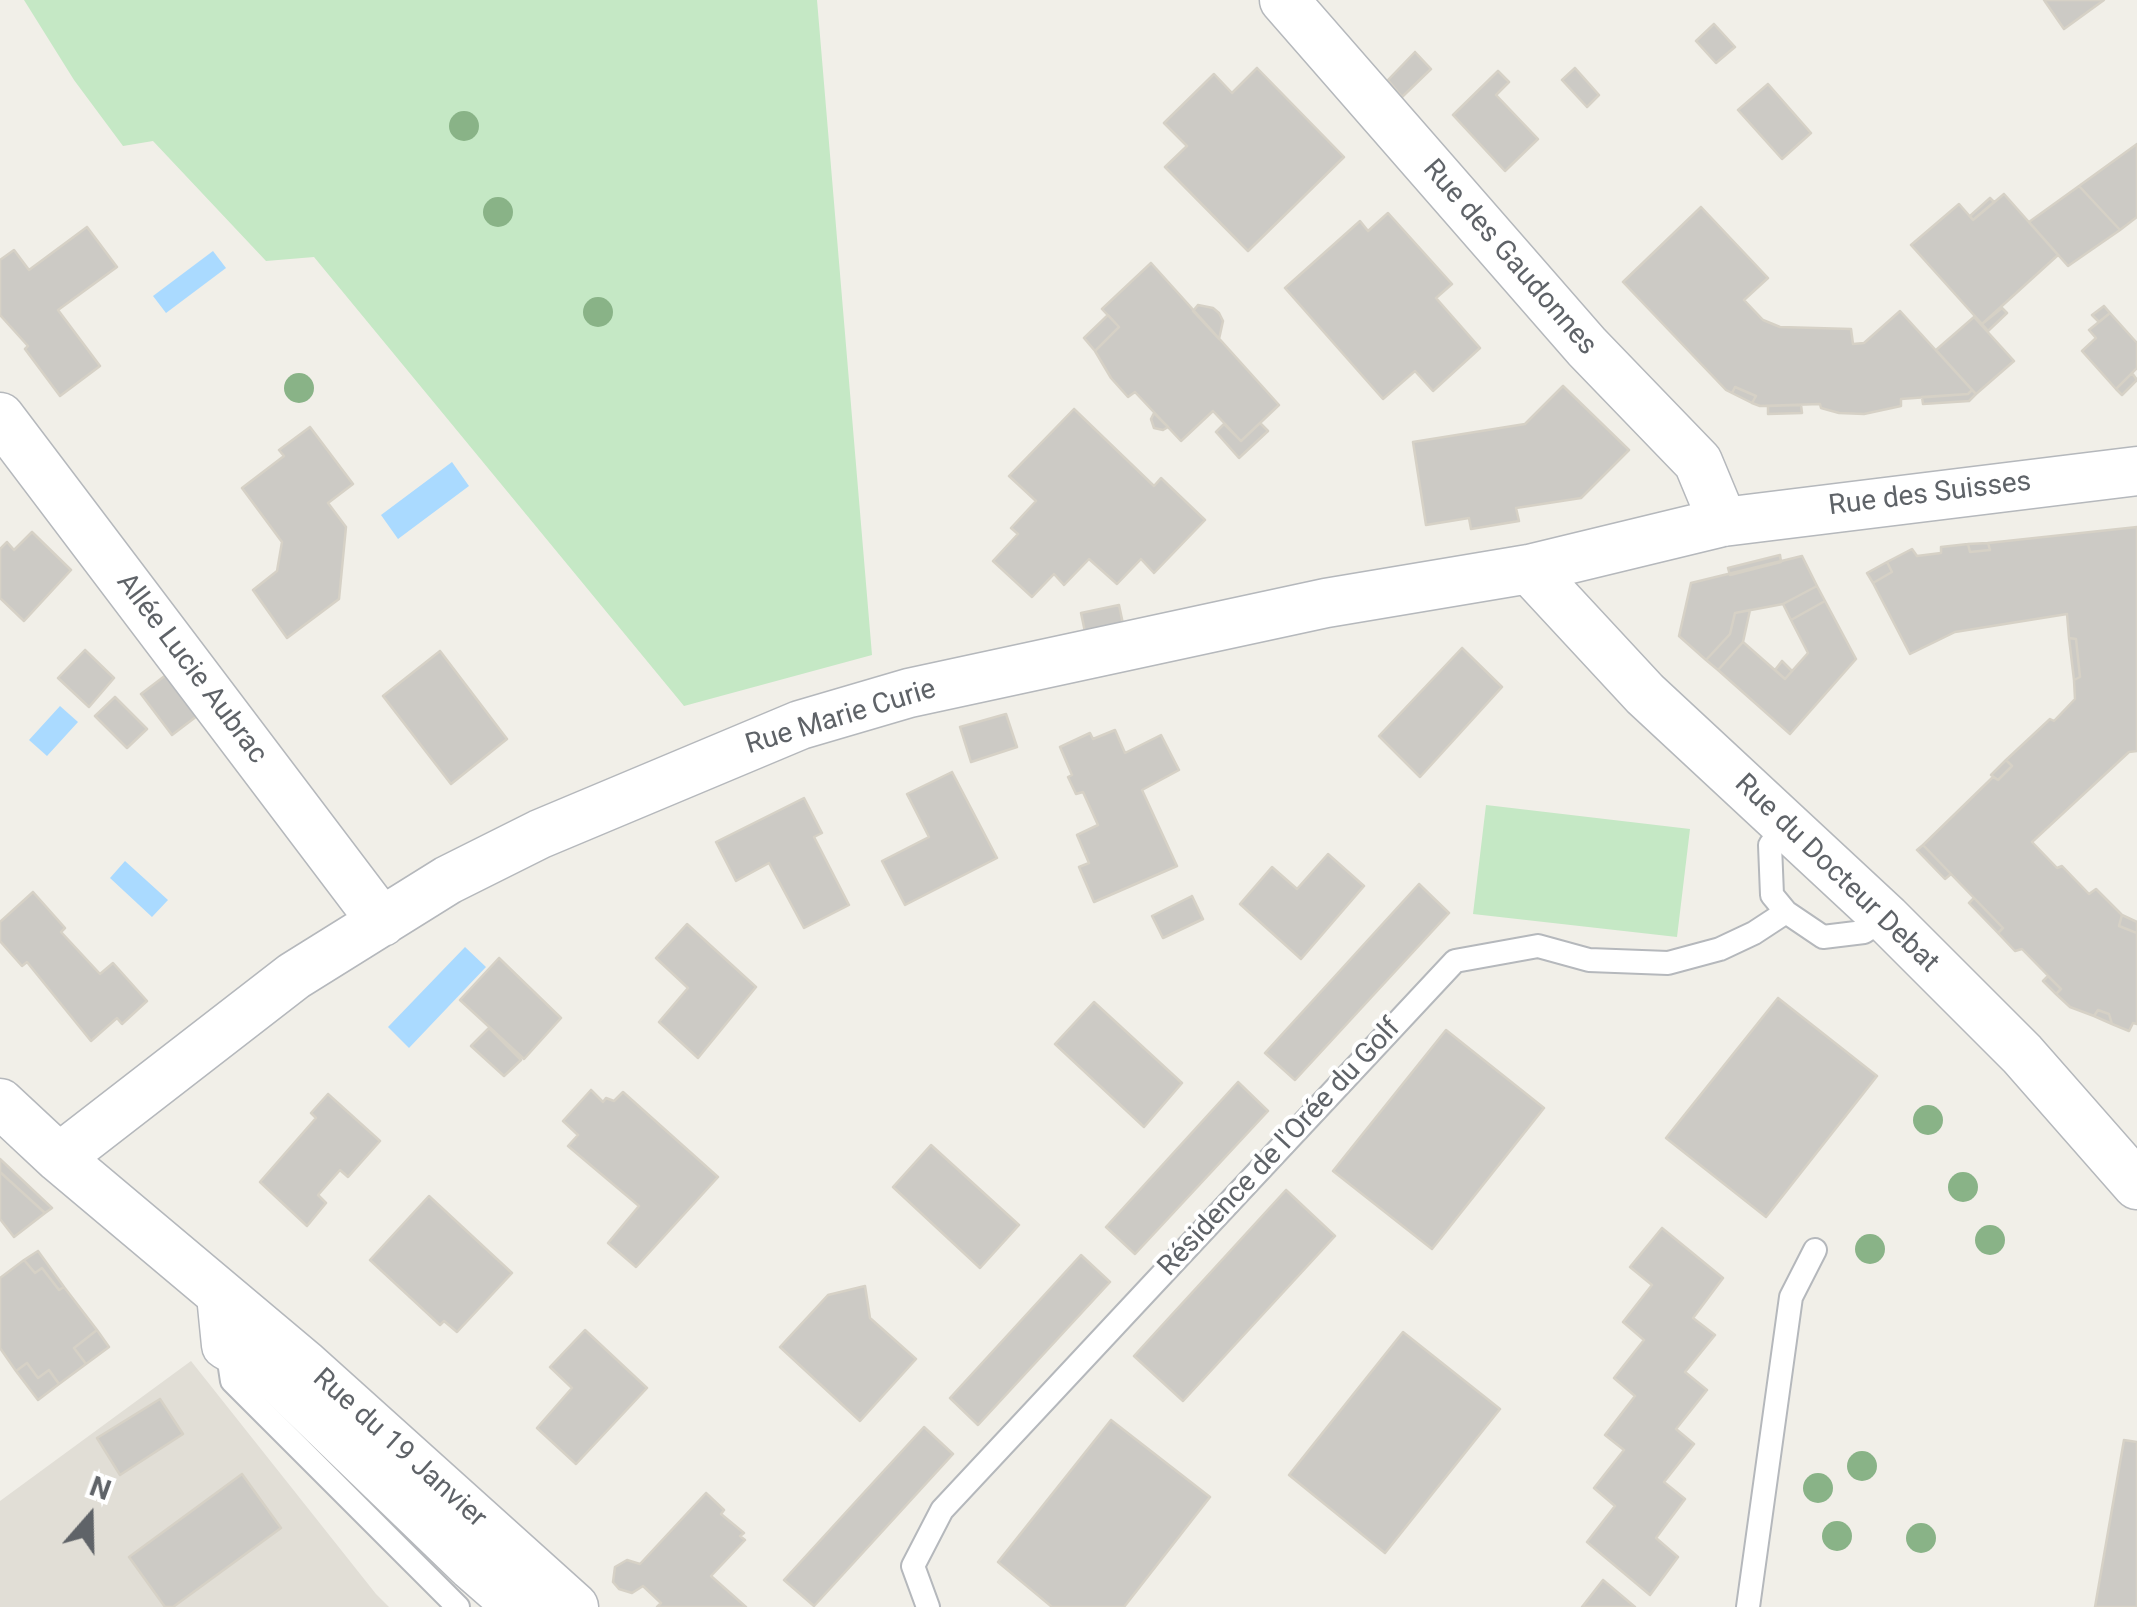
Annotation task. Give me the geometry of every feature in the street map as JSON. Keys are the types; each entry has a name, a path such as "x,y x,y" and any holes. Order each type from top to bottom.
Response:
{"street":[{"name":"Rue des Gaudonnes","path":"1284,0 1587,347 1698,462 1723,522"},
{"name":"Allée Lucie Aubrac","path":"0,417 382,922"},
{"name":"Rue des Suisses","path":"1723,522 2137,471"},
{"name":"Rue Marie Curie","path":"58,1158 294,976 448,880 540,834 800,725 909,694 1288,611 1529,569 1723,522"},
{"name":"Rue du Docteur Debat","path":"1529,569 1646,694 1886,918 2022,1054 2137,1185"},
{"name":"Rue du 19 Janvier","path":"0,1103 58,1158 317,1376 574,1607"},
{"path":"220,1295 226,1345"},
{"name":"Rue du 19 Janvier","path":"226,1345 269,1370 519,1607"}],"lane":[{"path":"1786,825 1770,845 1772,895 1786,912 1823,937 1864,932 1886,918"},
{"name":"Résidence de l'Orée du Golf","path":"928,1607 913,1566 942,1510 1455,961 1538,946 1589,960 1668,964 1720,949 1786,912"},
{"path":"1748,1607 1791,1297 1815,1250"},
{"path":"226,1345 232,1380 458,1607"}],"shaded area":[{"path":"191,1361 389,1607 0,1607 0,1501"}],"green space":[{"path":"24,0 817,0 872,655 684,706 314,257 266,261 153,141 123,146 74,80"},
{"path":"1486,805 1690,829 1677,937 1473,914"}],"water":[{"path":"213,251 226,268 166,313 153,296"},
{"path":"452,462 469,486 398,539 381,515"},
{"path":"60,706 78,722 47,756 29,740"},
{"path":"125,861 168,900 152,917 110,878"},
{"path":"465,947 486,967 409,1048 388,1027"}],"building":[{"path":"2044,0 2104,0 2064,29"},
{"path":"1714,24 1735,47 1716,63 1696,41"},
{"path":"1415,52 1431,69 1402,97 1388,80"},
{"path":"1257,68 1344,157 1248,251 1165,167 1187,146 1164,123 1214,74 1232,93"},
{"path":"1575,68 1599,95 1587,107 1562,80"},
{"path":"1498,71 1509,82 1496,95 1538,139 1505,171 1453,115"},
{"path":"1768,84 1811,133 1782,159 1738,110"},
{"path":"2137,144 2137,217 2120,230 2079,186"},
{"path":"2079,186 2120,230 2068,266 2029,222"},
{"path":"2004,194 2058,255 1982,324 1911,245 1959,204 1973,220"},
{"path":"1990,198 1994,202 1973,220 1970,216"},
{"path":"1701,207 1768,278 1744,300 1763,320 1780,327 1851,329 1853,344 1864,343 1900,311 1972,390 1968,394 1901,399 1901,406 1864,414 1839,413 1821,408 1820,404 1760,406 1752,403 1756,396 1735,387 1732,393 1726,390 1623,282"},
{"path":"1388,213 1452,284 1436,298 1480,348 1433,391 1415,371 1383,399 1285,288 1360,221 1368,231"},
{"path":"87,227 117,267 58,310 100,366 60,396 25,349 28,346 0,315 0,260 14,250 29,270"},
{"path":"1151,263 1279,405 1241,441 1213,411 1181,441 1135,392 1128,397 1095,351 1119,327 1102,309"},
{"path":"1198,305 1219,313 1223,321 1219,339 1193,311"},
{"path":"2104,306 2110,313 2099,322 2092,315"},
{"path":"2002,308 2007,313 1988,331 1982,324"},
{"path":"2110,313 2137,343 2137,368 2116,389 2082,351 2096,338 2089,330"},
{"path":"1108,315 1119,327 1095,351 1084,338"},
{"path":"1974,317 2014,361 1976,394 1936,350"},
{"path":"2132,373 2137,380 2122,395 2116,389"},
{"path":"1563,386 1629,450 1581,498 1516,508 1519,521 1471,529 1469,518 1426,525 1413,442 1525,424"},
{"path":"1735,387 1756,396 1752,403 1732,393"},
{"path":"1972,390 1976,394 1969,401 1923,404 1922,397 1968,394"},
{"path":"1801,405 1802,413 1768,414 1768,406"},
{"path":"1074,409 1154,486 1161,478 1205,520 1154,573 1141,559 1117,584 1089,559 1064,585 1054,574 1032,597 993,561 1018,534 1011,528 1036,501 1009,476"},
{"path":"1154,413 1168,427 1154,428"},
{"path":"1260,423 1268,431 1239,458 1216,432 1224,424 1241,441"},
{"path":"310,427 353,484 328,503 346,527 339,599 287,638 253,590 277,571 282,542 242,488 284,456 279,450"},
{"path":"2137,527 2137,751 2129,752 2032,842 2089,894 2096,889 2122,915 2119,926 2137,933 2137,1024 2133,1023 2129,1031 2112,1024 2109,1014 2098,1010 2094,1016 2070,1007 2056,994 2061,989 2022,949 2015,951 1998,933 2003,928 1923,845 1993,777 1998,780 2012,766 2006,760 2075,699 2074,680 2080,677 2076,639 2069,638 2067,614 1955,632 1910,654 1873,583 1892,572 1887,562 1912,549 1917,556 1941,553 1941,547 1968,544 1970,552 1990,550 1988,543"},
{"path":"32,532 71,570 24,621 0,598 0,549 7,542 14,550"},
{"path":"1988,543 1990,550 1970,552 1968,544"},
{"path":"1780,555 1781,562 1730,575 1728,568"},
{"path":"1802,556 1817,586 1783,604 1735,613 1730,634 1706,660 1679,636 1691,583"},
{"path":"1887,562 1892,572 1873,583 1867,573"},
{"path":"1817,586 1825,601 1791,620 1783,604"},
{"path":"1825,601 1856,659 1790,734 1718,670 1743,642 1785,679 1808,653 1791,620"},
{"path":"1119,605 1123,624 1085,632 1081,613"},
{"path":"1750,610 1743,642 1718,670 1706,660 1730,634 1735,613"},
{"path":"2069,638 2076,639 2080,677 2074,680"},
{"path":"1462,648 1502,687 1420,777 1379,736"},
{"path":"85,650 114,678 89,707 58,678"},
{"path":"440,651 507,739 451,784 383,696"},
{"path":"1782,661 1792,671 1785,679 1775,670"},
{"path":"166,675 197,716 172,735 141,694"},
{"path":"115,697 147,729 127,748 95,716"},
{"path":"1006,714 1017,747 971,762 960,727"},
{"path":"1115,730 1125,753 1161,735 1179,770 1142,790 1177,866 1094,902 1079,867 1089,863 1077,835 1098,825 1083,792 1076,794 1060,747 1090,733 1093,739"},
{"path":"2006,760 2012,766 1998,780 1991,775"},
{"path":"952,772 997,858 905,905 882,861 929,837 907,794"},
{"path":"804,798 822,833 814,837 849,905 804,928 769,863 736,881 716,842"},
{"path":"1923,845 1951,874 1945,879 1917,850"},
{"path":"1328,854 1364,886 1301,959 1240,904 1272,867 1297,889"},
{"path":"1419,884 1449,913 1295,1080 1265,1053"},
{"path":"33,892 65,928 61,932 100,974 113,963 147,1001 122,1024 117,1018 91,1041 27,962 22,966 0,941 0,922"},
{"path":"1192,896 1203,919 1163,938 1152,916"},
{"path":"1974,898 2003,928 1998,933 1969,903"},
{"path":"2122,915 2137,922 2137,933 2119,926"},
{"path":"687,924 756,987 698,1058 659,1022 688,988 656,958"},
{"path":"499,958 561,1018 524,1059 460,1000"},
{"path":"2048,976 2061,989 2056,994 2043,981"},
{"path":"1778,998 1877,1076 1766,1217 1666,1138"},
{"path":"1094,1002 1182,1083 1144,1127 1055,1044"},
{"path":"2098,1010 2109,1014 2112,1024 2094,1016"},
{"path":"489,1028 521,1060 504,1076 471,1046"},
{"path":"1446,1030 1544,1108 1432,1249 1333,1171"},
{"path":"1238,1082 1268,1111 1135,1254 1106,1227"},
{"path":"591,1090 603,1102 606,1098 614,1101 623,1092 718,1177 636,1267 608,1243 639,1206 568,1146 578,1135 563,1121"},
{"path":"328,1094 380,1141 348,1177 340,1170 318,1195 326,1203 307,1226 260,1182 316,1118 311,1113"},
{"path":"931,1145 1019,1225 980,1268 893,1187"},
{"path":"0,1159 52,1208 45,1213 0,1172"},
{"path":"0,1172 45,1213 14,1237 0,1219"},
{"path":"1286,1190 1335,1236 1183,1401 1134,1356"},
{"path":"429,1196 512,1273 457,1332 444,1321 440,1325 370,1260"},
{"path":"1662,1228 1723,1278 1693,1318 1715,1335 1685,1372 1707,1390 1676,1429 1694,1444 1664,1482 1685,1499 1656,1538 1678,1557 1650,1595 1587,1542 1615,1506 1594,1488 1624,1450 1605,1435 1635,1396 1614,1378 1644,1340 1623,1322 1652,1285 1630,1267"},
{"path":"38,1251 64,1287 59,1290 42,1268 35,1273 24,1260"},
{"path":"1081,1255 1110,1282 978,1425 950,1398"},
{"path":"24,1260 35,1273 42,1268 59,1290 64,1287 97,1330 74,1348 86,1364 59,1384 49,1370 38,1378 27,1363 16,1371 0,1348 0,1278"},
{"path":"865,1286 870,1318 916,1359 860,1421 780,1347 828,1295"},
{"path":"97,1330 109,1347 86,1364 74,1348"},
{"path":"585,1330 647,1388 576,1464 537,1428 572,1388 550,1367"},
{"path":"1403,1332 1500,1409 1385,1553 1289,1475"},
{"path":"27,1363 38,1378 49,1370 59,1384 38,1400 16,1371"},
{"path":"160,1399 183,1434 120,1475 97,1438"},
{"path":"1111,1420 1210,1497 1124,1607 1052,1607 998,1562"},
{"path":"924,1427 953,1454 814,1606 784,1580"},
{"path":"2124,1440 2137,1442 2137,1607 2095,1607"},
{"path":"242,1474 281,1528 173,1607 165,1607 129,1557"},
{"path":"706,1493 724,1510 721,1514 744,1533 740,1536 745,1540 711,1576 746,1607 657,1607 661,1603 643,1586 632,1593 619,1589 613,1582 615,1567 627,1560 640,1564"},
{"path":"1603,1580 1635,1607 1582,1607"}]}
